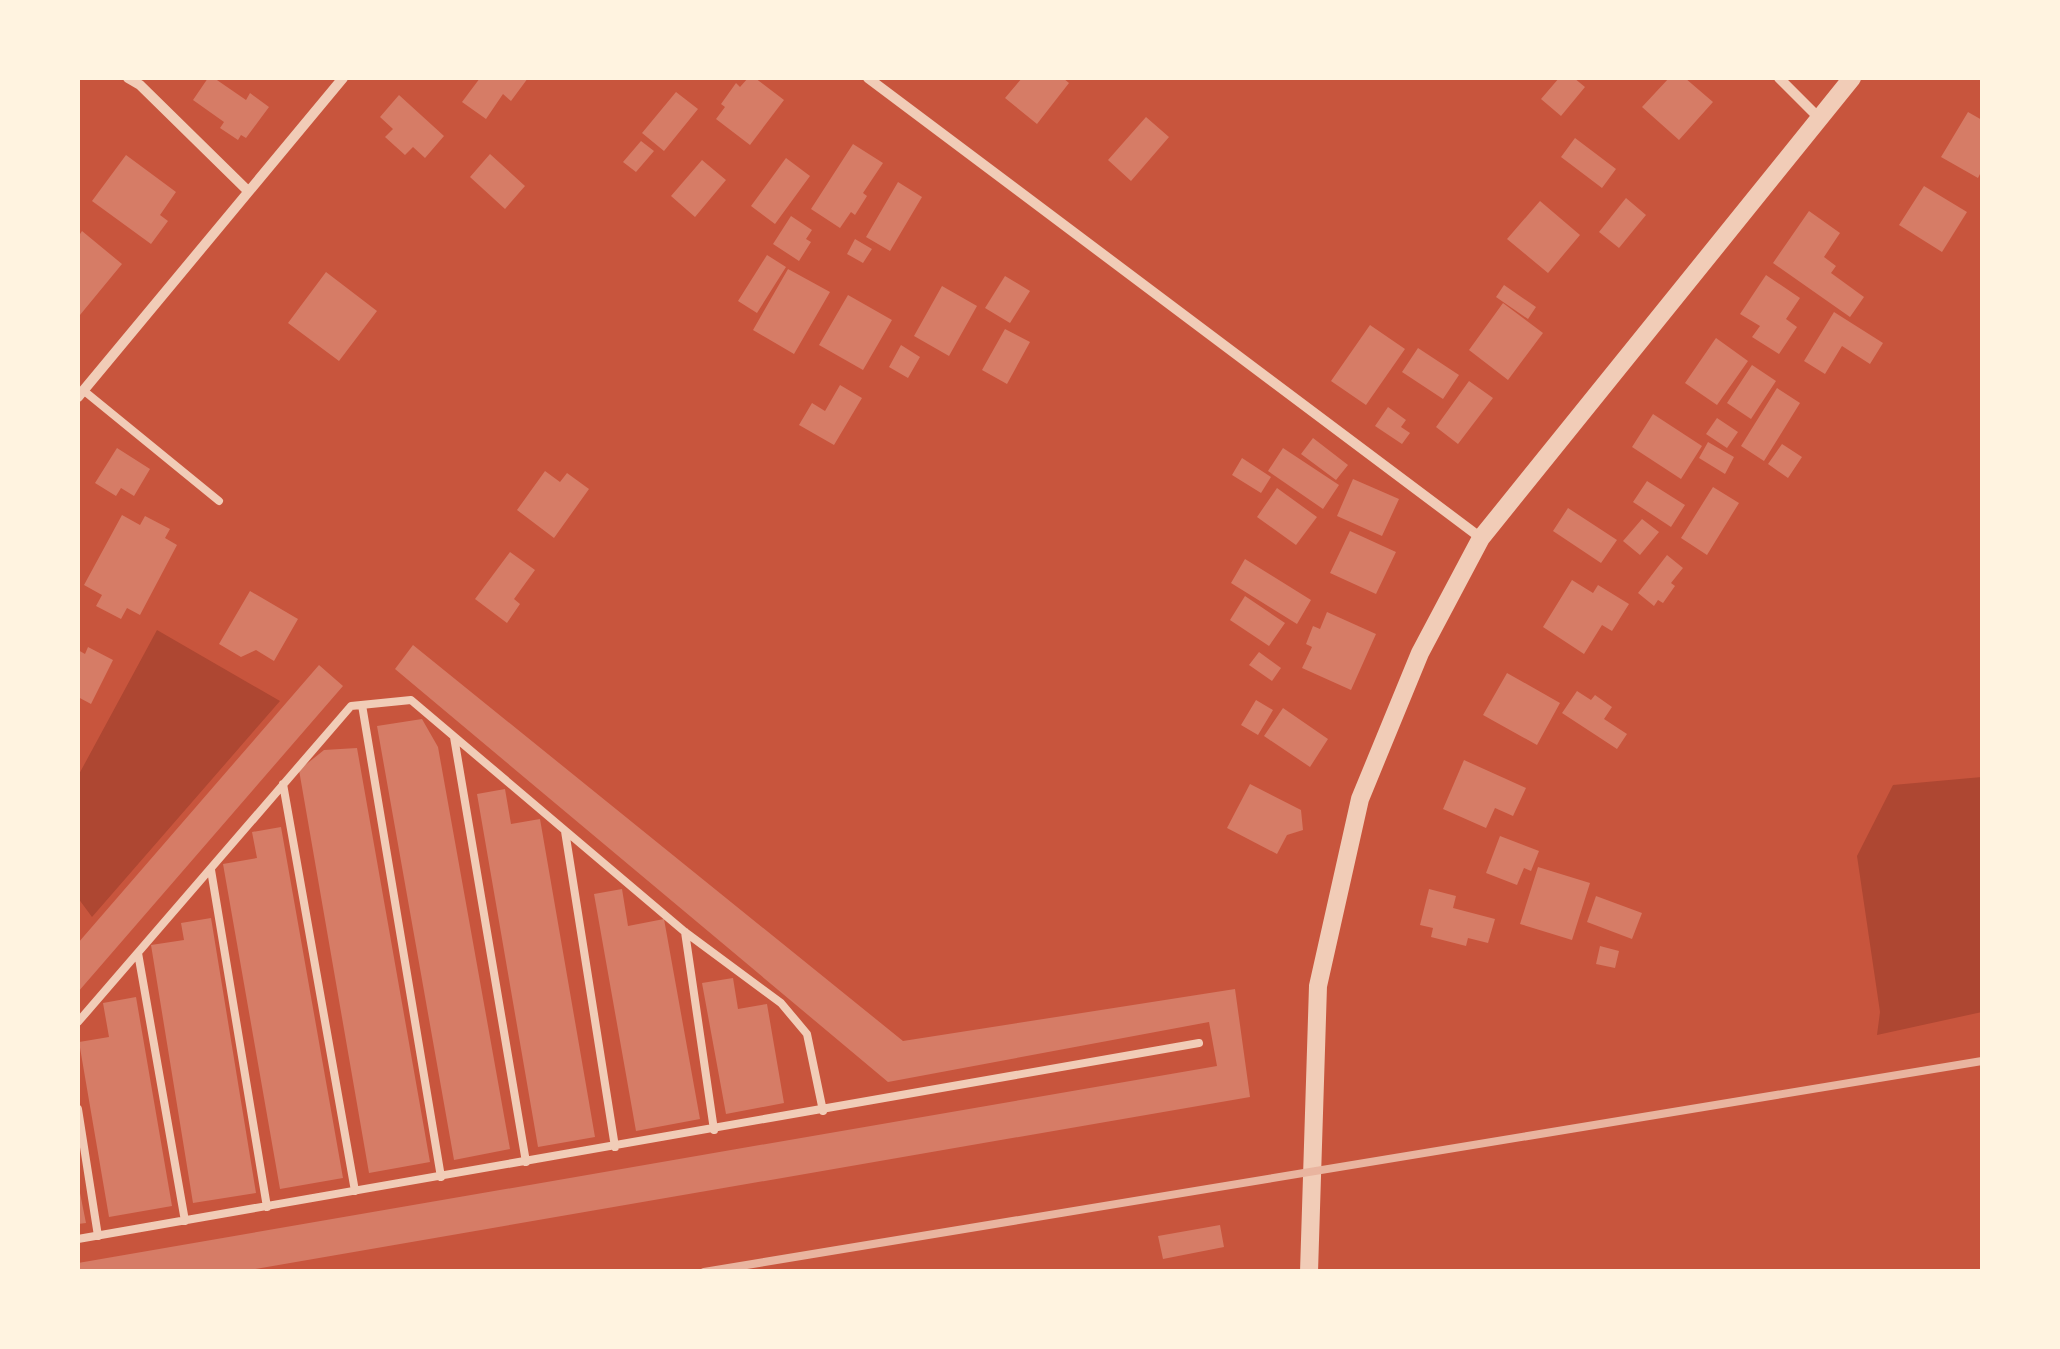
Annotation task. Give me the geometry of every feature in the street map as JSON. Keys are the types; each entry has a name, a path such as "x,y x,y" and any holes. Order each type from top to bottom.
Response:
{"street":[{"path":"128,78 140,85 248,191"},
{"path":"80,394 343,78"},
{"path":"868,78 1481,538"},
{"path":"1778,78 1819,118"},
{"path":"1309,1272 1318,986 1360,799 1420,654 1481,538 1852,78"}],"lane":[{"path":"80,394 219,501"},
{"path":"78,1022 351,706 410,700 685,932 781,1003 806,1034 823,1110"},
{"path":"362,705 441,1176"},
{"path":"454,736 526,1162"},
{"path":"283,784 356,1191"},
{"path":"566,831 615,1146"},
{"path":"211,870 267,1206"},
{"path":"685,932 714,1130"},
{"path":"138,952 185,1221"},
{"path":"78,1240 1199,1043"},
{"path":"78,1109 98,1236"}],"shaded area":[{"path":"157,630 280,701 92,917 78,898 78,776"},
{"path":"1982,777 1982,1012 1877,1035 1880,1012 1857,856 1893,785"}],"building":[{"path":"208,78 214,78 246,100 250,93 269,107 246,138 241,135 238,140 220,128 224,122 193,100"},
{"path":"480,78 528,78 511,101 503,94 486,119 462,102"},
{"path":"748,78 755,78 784,100 750,145 716,119 736,83 740,87"},
{"path":"1022,78 1063,78 1069,83 1037,124 1005,98"},
{"path":"1559,78 1574,78 1585,87 1561,116 1541,99"},
{"path":"1669,78 1685,78 1713,102 1679,140 1642,107"},
{"path":"676,92 698,109 664,151 642,133"},
{"path":"399,95 444,136 425,158 413,147 405,155 385,137 393,129 380,117"},
{"path":"1968,112 1982,120 1982,170 1978,178 1941,157"},
{"path":"1146,117 1169,137 1131,181 1108,160"},
{"path":"1575,138 1616,169 1602,188 1561,157"},
{"path":"641,141 654,151 636,172 623,162"},
{"path":"853,144 883,163 863,193 867,196 855,215 851,212 840,228 811,209"},
{"path":"490,154 525,186 505,209 470,177"},
{"path":"126,155 176,192 160,215 168,221 151,244 92,201"},
{"path":"786,158 810,176 775,224 751,206"},
{"path":"702,160 726,180 695,217 671,196"},
{"path":"898,182 922,197 890,251 866,237"},
{"path":"1924,186 1967,212 1942,252 1899,225"},
{"path":"1626,198 1646,215 1619,248 1599,232"},
{"path":"1540,201 1580,235 1548,273 1507,239"},
{"path":"1809,211 1840,233 1824,257 1836,266 1831,273 1864,297 1850,317 1773,263"},
{"path":"791,216 812,230 806,239 811,242 799,261 773,244"},
{"path":"82,231 122,264 80,315 78,237"},
{"path":"855,239 872,249 863,263 847,254"},
{"path":"767,255 786,267 757,313 738,301"},
{"path":"788,269 830,292 794,354 753,330"},
{"path":"326,272 377,311 339,361 288,323"},
{"path":"1766,275 1800,298 1786,319 1797,327 1779,354 1752,337 1760,326 1740,314"},
{"path":"1005,276 1030,291 1010,323 985,308"},
{"path":"1504,285 1536,307 1528,319 1496,297"},
{"path":"942,286 977,306 949,356 914,336"},
{"path":"848,295 892,320 863,370 819,345"},
{"path":"1503,303 1543,333 1508,380 1469,350"},
{"path":"1834,312 1883,343 1870,364 1842,346 1825,374 1804,361"},
{"path":"1370,325 1405,349 1366,405 1331,381"},
{"path":"1005,329 1030,342 1007,384 982,370"},
{"path":"1716,338 1748,361 1717,405 1685,383"},
{"path":"901,345 920,357 908,378 889,367"},
{"path":"1418,348 1459,375 1443,399 1402,372"},
{"path":"1752,365 1776,381 1751,419 1727,403"},
{"path":"1469,381 1493,398 1458,444 1436,427"},
{"path":"840,385 862,398 834,445 799,425 812,403 825,411"},
{"path":"1777,388 1800,403 1764,461 1741,446"},
{"path":"1388,407 1406,420 1401,427 1410,433 1402,444 1375,426"},
{"path":"1653,414 1702,446 1681,479 1632,447"},
{"path":"1717,418 1738,432 1727,448 1706,434"},
{"path":"1313,438 1348,465 1336,480 1301,454"},
{"path":"1708,442 1734,457 1725,474 1699,458"},
{"path":"1782,444 1802,457 1788,478 1768,464"},
{"path":"117,448 150,469 134,496 121,488 116,496 95,483"},
{"path":"1283,448 1339,485 1323,509 1268,471"},
{"path":"1242,458 1271,477 1261,493 1232,475"},
{"path":"545,471 560,482 567,473 589,489 554,538 517,510"},
{"path":"1353,479 1399,499 1382,536 1337,516"},
{"path":"1647,481 1685,505 1671,527 1633,502"},
{"path":"1713,487 1739,503 1707,555 1681,538"},
{"path":"1277,488 1317,517 1296,545 1257,517"},
{"path":"1568,508 1617,540 1601,563 1553,531"},
{"path":"122,515 140,525 145,516 170,529 165,538 177,545 140,615 127,608 121,619 96,606 102,595 84,585"},
{"path":"1642,519 1659,532 1640,555 1623,541"},
{"path":"1350,531 1396,552 1376,594 1330,573"},
{"path":"510,552 535,570 514,599 520,604 507,623 475,599"},
{"path":"1667,555 1683,568 1663,603 1658,600 1654,606 1638,593"},
{"path":"1245,559 1311,600 1297,624 1231,583"},
{"path":"1572,580 1593,593 1598,585 1629,604 1612,631 1602,625 1584,654 1543,627"},
{"path":"250,591 298,619 274,661 256,650 241,657 219,644"},
{"path":"1245,596 1285,623 1269,646 1230,620"},
{"path":"1327,612 1376,634 1351,690 1302,668 1312,647 1306,644 1313,626 1320,629"},
{"path":"413,645 903,1041 1235,989 1250,1097 238,1272 78,1272 78,1263 1217,1066 1209,1022 888,1082 395,669"},
{"path":"88,647 113,660 91,704 78,697 78,650 85,654"},
{"path":"1259,652 1281,668 1272,681 1249,665"},
{"path":"319,665 343,686 78,992 78,943"},
{"path":"1507,673 1560,703 1537,745 1483,715"},
{"path":"1577,691 1591,700 1595,695 1612,707 1604,719 1627,734 1617,749 1562,713"},
{"path":"1256,700 1273,710 1258,735 1241,725"},
{"path":"1283,708 1328,739 1310,767 1264,736"},
{"path":"422,719 438,747 510,1149 454,1160 377,726"},
{"path":"357,748 430,1162 369,1173 299,770 324,750"},
{"path":"1464,760 1526,788 1513,816 1495,808 1486,828 1443,809"},
{"path":"1250,784 1301,810 1303,830 1287,835 1277,854 1227,828"},
{"path":"505,789 511,824 540,819 595,1137 538,1147 477,794"},
{"path":"281,827 343,1178 280,1189 223,864 257,858 252,832"},
{"path":"1500,836 1539,851 1531,871 1524,868 1517,885 1486,873"},
{"path":"1538,867 1590,883 1572,940 1520,924"},
{"path":"622,889 628,926 664,919 700,1119 636,1131 594,894"},
{"path":"1429,889 1456,896 1453,908 1495,919 1488,943 1468,938 1466,946 1431,937 1433,928 1420,925"},
{"path":"1596,896 1642,913 1632,939 1587,922"},
{"path":"211,918 256,1193 193,1203 151,945 184,940 181,923"},
{"path":"1600,946 1619,951 1615,968 1596,964"},
{"path":"733,978 738,1009 767,1004 784,1103 726,1114 702,983"},
{"path":"136,997 172,1206 109,1217 79,1042 109,1037 103,1003"},
{"path":"78,1183 86,1223 78,1224"},
{"path":"1220,1225 1224,1247 1163,1259 1158,1236"}],"railway":[{"path":"704,1272 1982,1061"}]}
